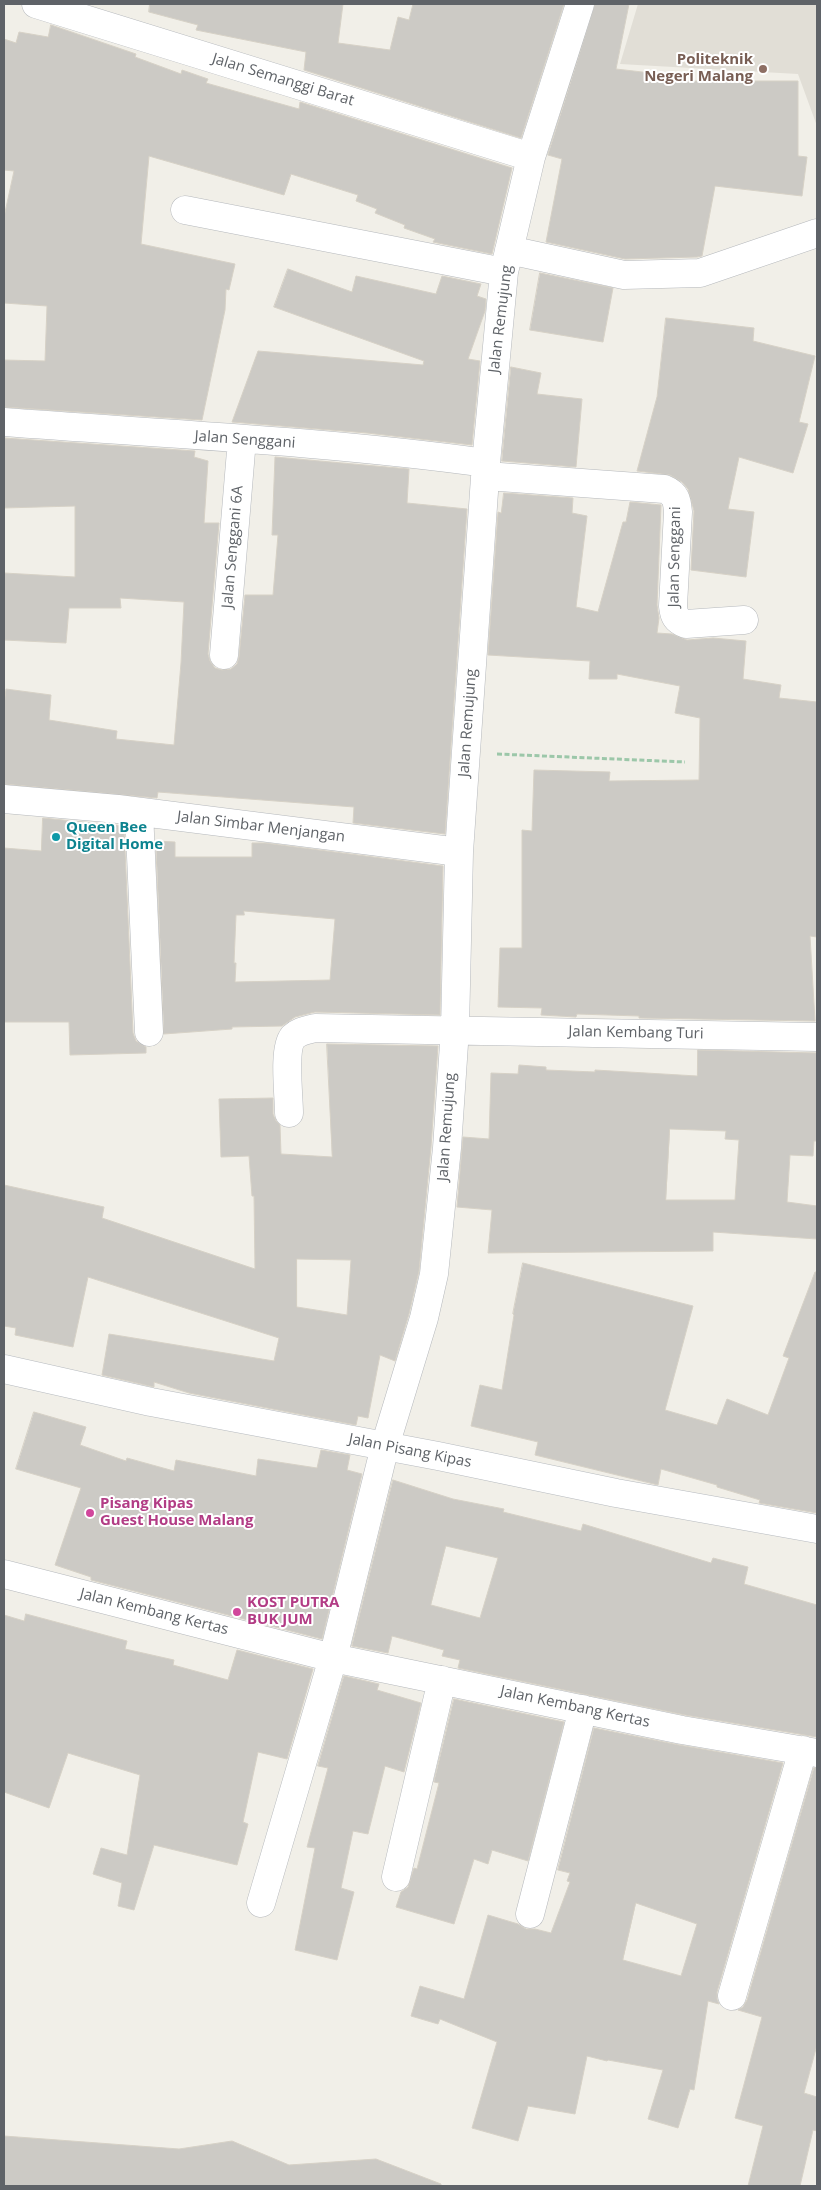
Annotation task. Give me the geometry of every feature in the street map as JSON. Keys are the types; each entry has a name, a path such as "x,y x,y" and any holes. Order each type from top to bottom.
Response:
{"street":[{"name":"Jalan Semanggi Barat","path":"36,4 530,157"},
{"name":"Jalan Remujung","path":"385,1446 424,1318 434,1274 447,1148 455,1029 459,852 486,469 507,261 530,157 580,4"},
{"path":"186,210 507,261 624,275 700,273 817,233"},
{"name":"Jalan Senggani","path":"4,422 242,439 442,457 486,469 664,489 673,492 677,500 678,512 674,615 678,621 686,624 744,620"},
{"name":"Jalan Senggani 6A","path":"224,655 242,439"},
{"name":"Jalan Simbar Menjangan","path":"4,799 139,812 459,852"},
{"path":"139,812 148,1032"},
{"name":"Jalan Kembang Turi","path":"289,1112 288,1048 294,1037 303,1031 316,1028 817,1037"},
{"name":"Jalan Pisang Kipas","path":"4,1368 152,1402 817,1529"},
{"path":"261,1903 333,1658 385,1446"},
{"name":"Jalan Kembang Kertas","path":"4,1574 333,1658 682,1730 810,1751"},
{"path":"396,1877 442,1680"},
{"path":"530,1914 584,1709"},
{"path":"732,1996 810,1751"}],"path":[{"path":"466,752 685,762"}],"shaded area":[{"name":"Politeknik Negeri Malang","path":"638,4 817,4 817,126 798,74 620,64"}],"building":[{"path":"150,4 343,4 338,43 390,50 398,17 409,20 413,4 564,4 521,138 304,70 306,52 196,30 198,25 149,12"},
{"path":"595,4 629,4 616,69 686,77 686,81 798,81 798,156 807,157 802,196 715,186 702,256 697,257 625,259 546,242 562,159 548,155"},
{"path":"51,25 136,54 135,57 181,74 182,70 208,79 206,83 299,109 300,102 512,168 492,254 433,242 435,239 404,228 405,225 375,213 377,209 356,201 358,195 291,174 284,195 149,156 141,244 235,264 229,290 226,289 225,310 202,420 4,407 4,360 45,361 47,306 4,303 4,217 14,171 4,170 4,39 16,43 19,32 48,37"},
{"path":"288,269 352,292 356,276 436,294 442,276 481,284 477,296 486,299 485,311 468,359 480,361 472,445 367,433 232,422 258,351 423,365 424,361 274,307"},
{"path":"540,273 613,288 603,342 530,330"},
{"path":"666,318 754,328 753,341 815,356 799,422 808,424 793,473 739,457 728,509 754,512 746,577 691,570 694,511 688,489 682,482 670,475 637,471 657,397"},
{"path":"511,367 541,373 537,394 582,399 576,467 502,461"},
{"path":"4,438 195,451 194,457 208,461 204,523 219,523 208,654 215,668 222,670 231,669 237,664 245,595 273,595 278,535 272,535 275,457 409,469 407,503 467,509 445,834 353,823 354,807 158,792 157,798 4,784 4,705 6,689 51,695 49,720 117,731 116,739 174,745 184,602 120,598 121,608 69,608 66,643 4,640 4,573 75,577 75,506 4,508"},
{"path":"504,493 573,498 572,513 587,516 576,607 598,612 623,522 626,522 630,502 661,505 657,605 659,618 657,633 672,634 687,640 713,638 746,641 743,679 781,685 779,698 817,702 817,937 810,936 815,1021 639,1018 639,1016 577,1014 576,1017 541,1015 542,1008 498,1007 500,948 522,948 522,830 532,831 534,770 610,772 609,781 699,780 700,718 675,713 680,686 617,674 617,679 589,679 590,661 488,655 498,512 501,513"},
{"path":"43,818 124,826 133,1033 136,1041 146,1047 146,1053 70,1055 69,1022 4,1022 4,848 41,851"},
{"path":"156,841 175,842 175,857 252,857 252,843 265,843 443,866 440,1015 315,1012 295,1017 282,1026 232,1027 232,1029 164,1034","holes":["244,911 335,919 330,980 235,982 236,915 244,915"]},
{"path":"327,1044 438,1046 431,1147 419,1271 395,1361 380,1355 368,1418 358,1416 356,1425 189,1393 154,1382 154,1387 102,1375 109,1334 274,1361 279,1338 88,1277 73,1347 15,1335 16,1328 4,1326 4,1185 104,1207 102,1218 255,1269 254,1196 252,1196 249,1156 221,1157 219,1099 273,1098 273,1114 280,1125 281,1154 332,1157","holes":["297,1259 351,1260 347,1315 297,1307"]},
{"path":"698,1050 817,1053 817,1141 814,1141 813,1156 790,1155 787,1202 817,1206 817,1239 713,1232 713,1251 488,1253 492,1210 457,1207 463,1137 489,1139 491,1073 518,1074 519,1065 546,1067 546,1070 595,1072 595,1070 697,1076","holes":["670,1129 726,1131 725,1139 739,1140 735,1200 666,1200"]},
{"path":"523,1263 693,1306 665,1410 717,1425 727,1399 768,1415 789,1358 783,1356 815,1272 817,1272 817,1513 759,1503 760,1500 717,1487 717,1485 661,1469 658,1485 535,1455 538,1442 471,1426 480,1385 502,1390 513,1314"},
{"path":"34,1412 86,1427 80,1445 126,1461 127,1458 174,1471 176,1460 256,1476 258,1459 317,1468 321,1450 350,1455 347,1470 362,1474 322,1639 91,1580 91,1577 55,1565 81,1488 16,1469"},
{"path":"393,1480 453,1499 504,1509 503,1512 581,1531 583,1524 711,1563 713,1558 748,1567 744,1584 817,1605 817,1737 685,1715 458,1668 460,1660 442,1656 444,1650 392,1636 388,1653 352,1646","holes":["446,1546 498,1558 480,1618 431,1605"]},
{"path":"26,1614 127,1641 125,1649 174,1660 173,1665 228,1680 237,1650 313,1669 287,1759 258,1752 243,1822 248,1824 237,1865 154,1845 134,1910 118,1906 122,1883 93,1874 101,1848 127,1855 140,1775 68,1753 49,1808 4,1792 4,1615 24,1621"},
{"path":"344,1676 379,1684 377,1690 421,1703 404,1772 385,1766 368,1834 353,1831 341,1888 354,1892 337,1960 295,1950 315,1848 307,1847 328,1768 318,1766"},
{"path":"454,1699 564,1722 528,1861 492,1850 488,1864 474,1859 454,1924 396,1907 401,1892 408,1887 414,1868 417,1869 439,1783 434,1782"},
{"path":"594,1728 783,1763 717,1992 719,2004 708,2001 694,2090 690,2089 678,2128 648,2119 663,2070 587,2056 575,2114 528,2106 518,2141 472,2128 497,2042 440,2019 438,2024 411,2016 420,1986 464,1999 488,1915 518,1924 526,1929 551,1933 570,1882 567,1881 570,1873 558,1870","holes":["636,1903 697,1924 681,1976 623,1960"]},
{"path":"814,1768 817,1768 817,2045 804,2093 817,2097 817,2131 813,2130 800,2186 748,2186 763,2126 735,2118 762,2017 738,2010 743,2007 747,2000"},
{"path":"4,2136 179,2149 232,2141 289,2165 376,2159 441,2184 441,2186 4,2186"}],"place":[{"name":"Politeknik Negeri Malang","path":"763,69"},
{"name":"Queen Bee Digital Home","path":"56,837"},
{"name":"Pisang Kipas Guest House Malang","path":"90,1513"},
{"name":"KOST PUTRA BUK JUM","path":"237,1612"}]}
